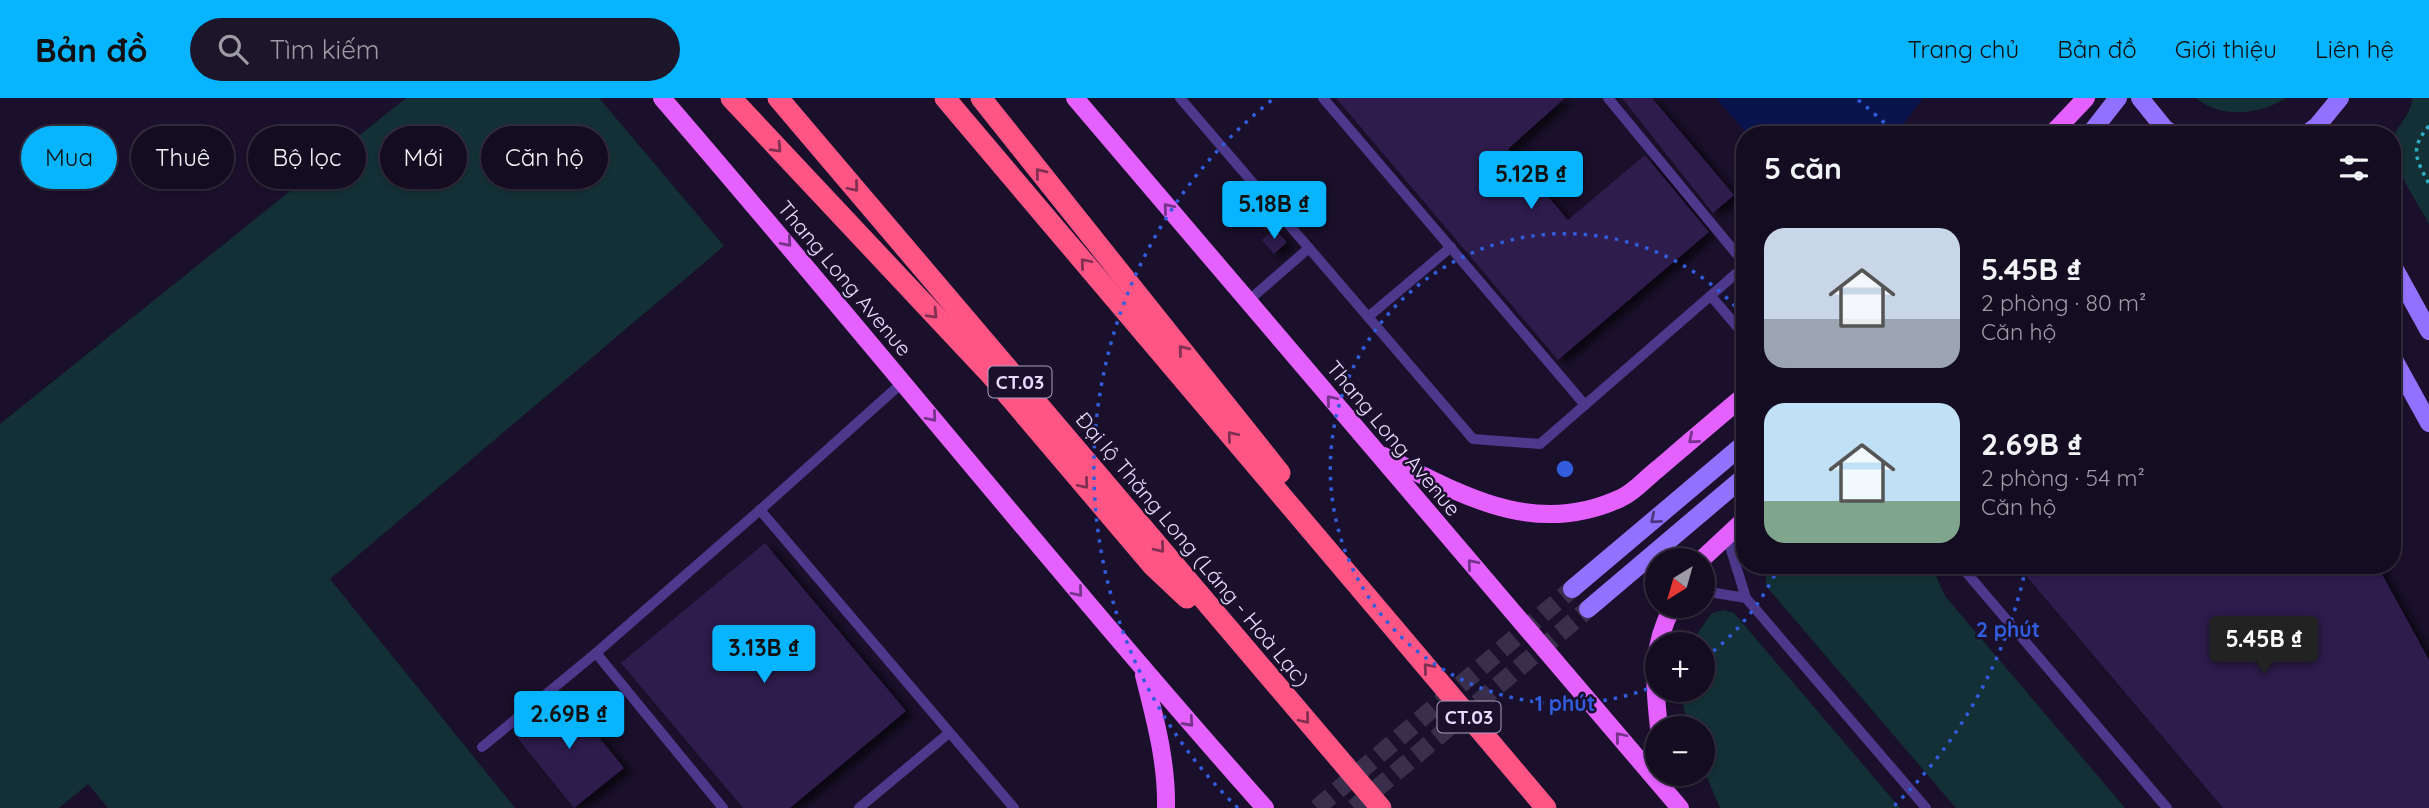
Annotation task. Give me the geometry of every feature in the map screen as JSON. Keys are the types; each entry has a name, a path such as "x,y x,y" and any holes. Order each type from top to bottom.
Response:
{"highway":[{"path":"731,98 990,374 1152,565 1261,667"},
{"name":"Đại lộ Thăng Long (Láng - Hoà Lạc)","path":"778,98 1381,808"},
{"name":"CT.03","path":"945,98 1544,804"},
{"path":"981,98 1248,431 1403,638"}],"main road":[{"name":"Thang Long Avenue","path":"662,98 1143,671 1265,808"},
{"name":"Thang Long Avenue","path":"1074,98 1678,806"},
{"path":"2060,126 2086,98"},
{"path":"1376,452 1474,500 1514,511 1552,516 1591,509 1623,497 1736,403"},
{"path":"1713,548 1736,526"},
{"path":"1658,716 1654,682 1656,644 1668,618"},
{"path":"1143,671 1158,731 1166,784 1166,808"},
{"path":"1672,786 1678,806"}],"street":[{"path":"2096,126 2118,98"},
{"path":"2140,98 2164,126"},
{"path":"2319,126 2340,98"},
{"path":"2401,280 2429,331"},
{"path":"2401,372 2429,423"},
{"path":"1572,589 1736,451"},
{"path":"1588,610 1736,484"}],"lane":[{"path":"1180,98 1473,439 1540,444 1736,273"},
{"path":"1323,98 1585,405"},
{"path":"1608,98 1736,249"},
{"path":"1368,317 1451,247"},
{"path":"1248,301 1309,248"},
{"path":"1711,296 1736,325"},
{"path":"482,747 596,653 903,382"},
{"path":"760,510 1014,808"},
{"path":"1726,534 1736,566"},
{"path":"1738,574 1746,598 1926,808"},
{"path":"1968,574 2167,808"},
{"path":"1715,593 1746,598"},
{"path":"596,653 723,808"},
{"path":"859,808 949,733"}],"path":[{"path":"2429,126 2416,141 2416,153 2429,184"}],"green space":[{"path":"406,98 599,98 724,246 330,579 515,808 108,808 88,784 59,808 0,808 0,424 293,189 366,189 366,130"},
{"path":"2196,98 2286,98 2253,111 2229,112 2206,105"},
{"path":"2412,98 2429,98 2429,224 2401,173 2399,126"},
{"path":"1766,574 1935,574 1945,596 2125,808 1956,808 1766,586"},
{"path":"1724,610 1734,613 1900,808 1720,808 1711,786 1715,786 1715,716 1685,716 1683,702 1715,702 1715,632 1699,632 1708,618 1715,618 1715,612"}],"shaded area":[{"path":"1716,98 1923,98 1902,126 1740,126"}],"building":[{"path":"1336,98 1565,98 1508,149 1568,220 1645,155 1709,232 1558,360"},
{"path":"1622,98 1652,98 1734,195 1713,213"},
{"path":"1275,229 1287,242 1274,254 1262,240"},
{"path":"765,543 906,711 790,808 743,808 621,663"},
{"path":"2025,574 2382,574 2429,660 2429,808 2223,808"},
{"path":"565,695 624,768 574,808 515,735"}],"tunnel":[{"path":"1317,808 1572,589"},
{"path":"1354,808 1588,609"}]}
